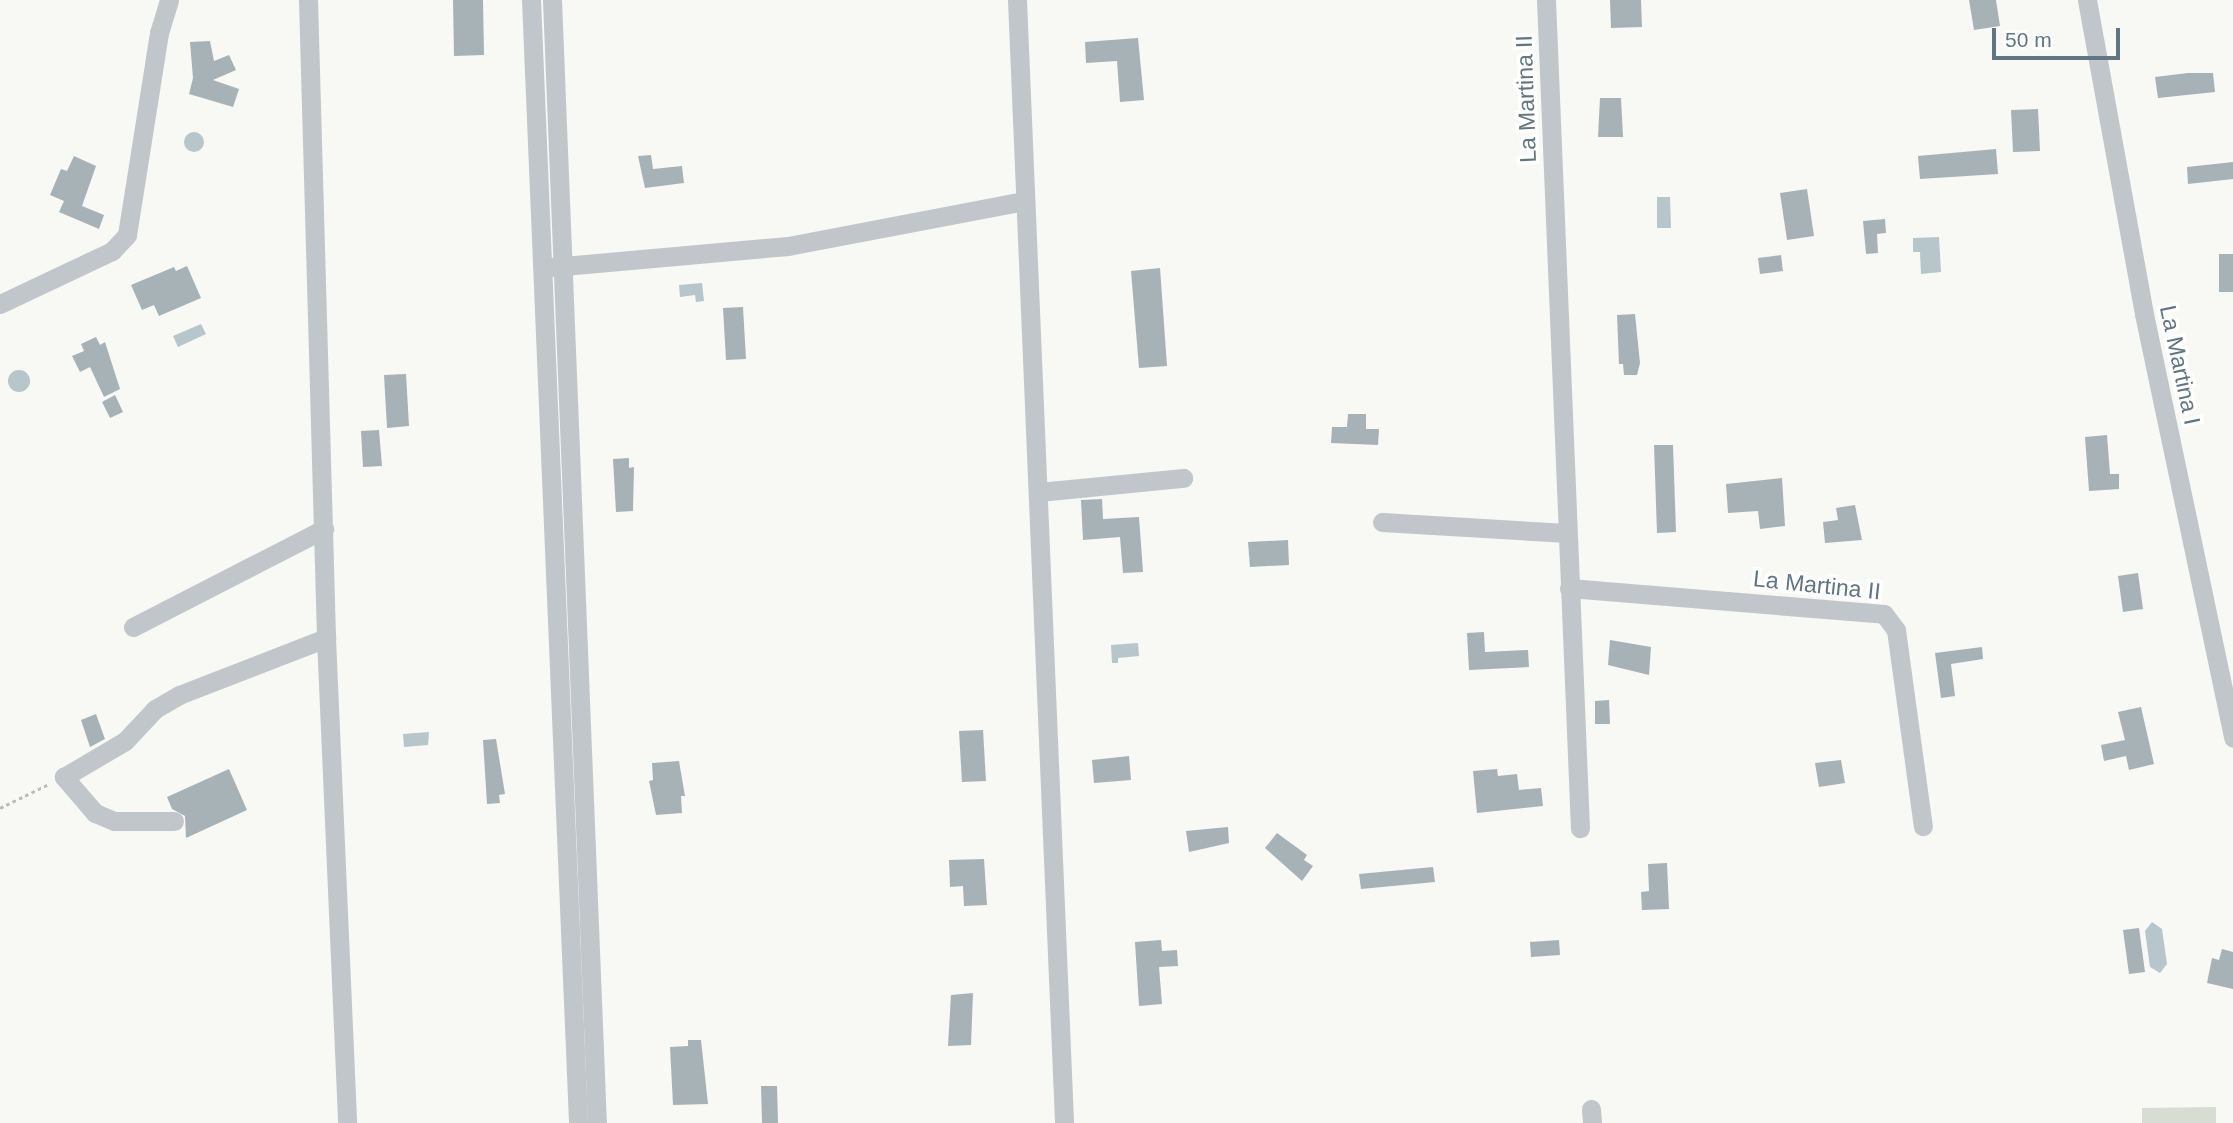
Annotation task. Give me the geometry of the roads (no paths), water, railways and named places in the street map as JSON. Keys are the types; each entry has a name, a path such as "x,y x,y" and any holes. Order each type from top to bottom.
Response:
{"street":[{"path":"0,304 112,251 127,235 159,33 169,0"},
{"path":"308,0 326,638 347,1123"},
{"path":"531,0 578,1123"},
{"path":"552,0 597,1123"},
{"path":"1017,0 1064,1123"},
{"name":"La Martina II","path":"1546,0 1580,828"},
{"name":"La Martina I","path":"2087,0 2144,314 2233,738"},
{"path":"542,268 788,246 1025,201"},
{"path":"1039,492 1183,478"},
{"path":"1382,523 1567,533"},
{"path":"133,626 324,529"},
{"name":"La Martina II","path":"1569,588 1884,614 1896,630 1923,826"},
{"path":"174,821 114,821 95,813 64,777 125,741 155,709 179,695 326,638"}]}
